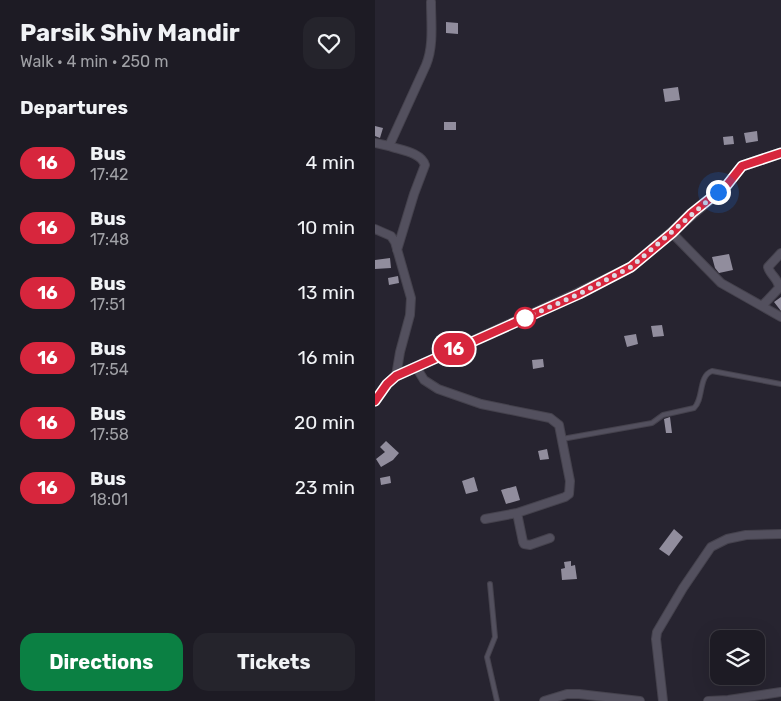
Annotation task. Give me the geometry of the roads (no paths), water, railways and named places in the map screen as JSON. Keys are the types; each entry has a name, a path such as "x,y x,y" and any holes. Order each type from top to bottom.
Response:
{"street":[{"path":"389,146 429,57 431,2"},
{"path":"375,144 389,146 419,156 425,165 397,250"},
{"path":"375,401 387,384 396,376 579,294 631,267 727,185 742,166 781,153"},
{"path":"375,229 391,236 411,298 410,315 396,376"},
{"path":"672,233 721,283 781,317"},
{"path":"762,306 779,288 778,281 768,267 781,252"},
{"path":"416,367 424,380 438,388 481,404 550,418 559,425 570,481 569,494 517,513 485,519"},
{"path":"517,513 524,544 530,545 550,538"},
{"path":"663,701 656,639 657,632 705,555 711,547 727,539 746,535 781,534"},
{"path":"708,701 781,692"},
{"path":"543,701 567,694 640,701"}],"lane":[{"path":"563,439 652,423 663,416 695,408 699,402 705,377 707,373 712,371 781,384"},
{"path":"490,584 495,637 487,657 497,701"}]}
